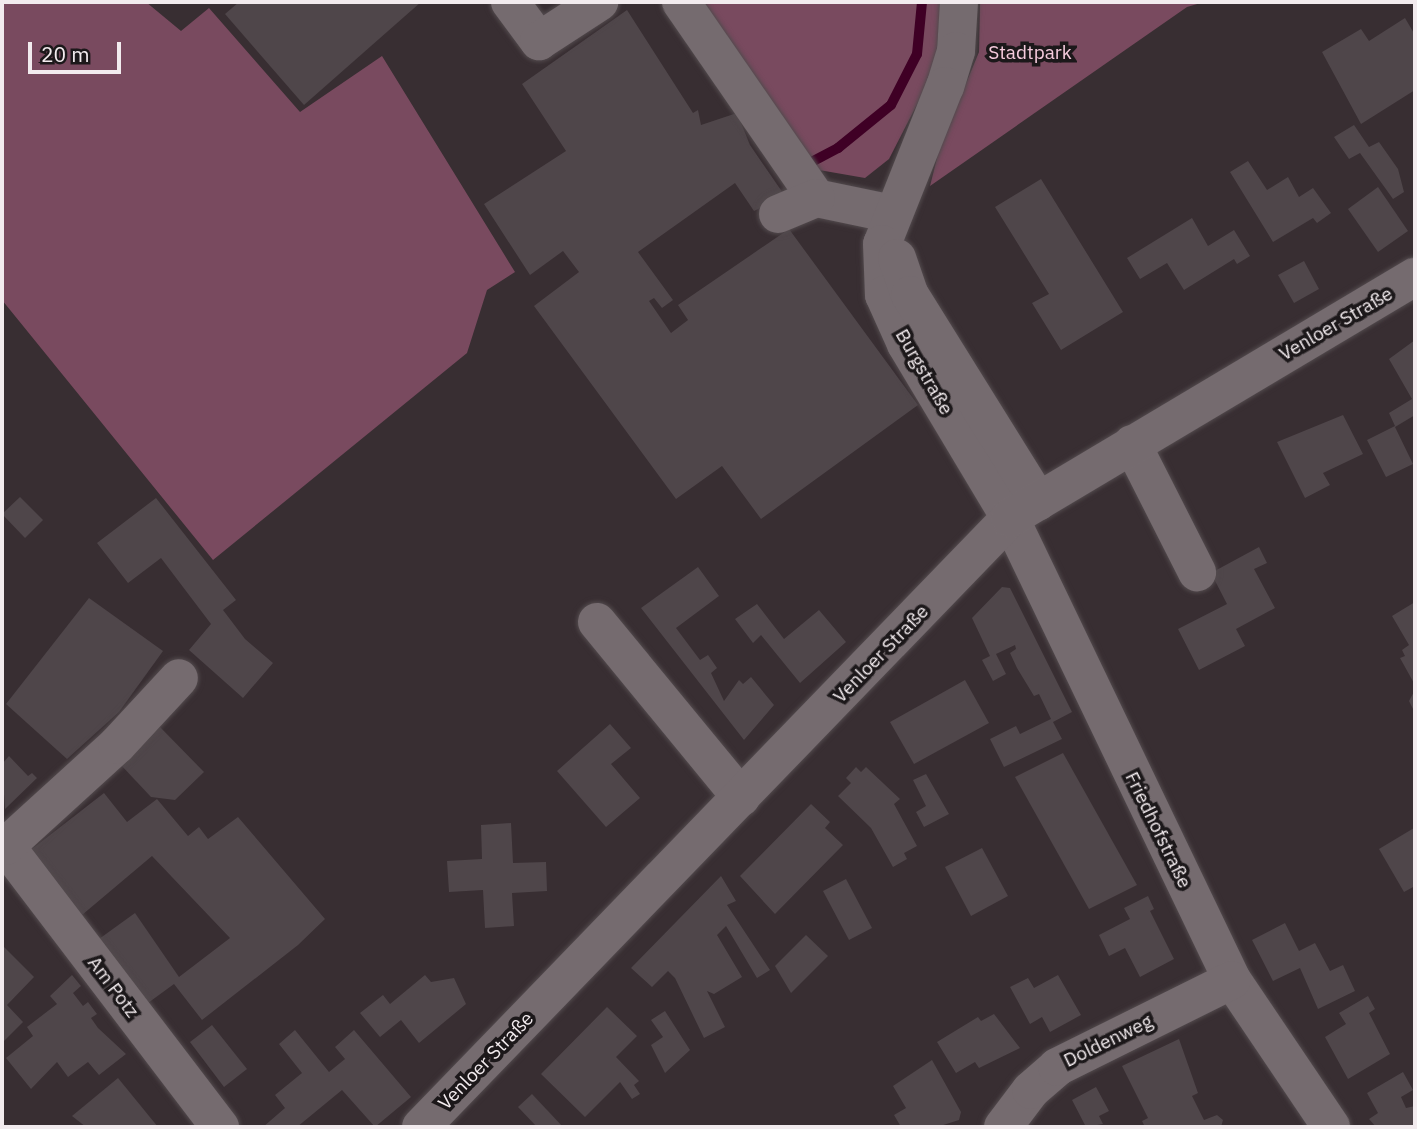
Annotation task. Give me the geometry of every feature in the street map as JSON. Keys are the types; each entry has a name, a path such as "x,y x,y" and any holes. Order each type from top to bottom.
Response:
{"street":[{"path":"510,2 539,41 599,2"},
{"path":"681,2 803,179 893,214"},
{"name":"Burgstraße","path":"959,2 956,51 945,86 893,214 895,249 910,295 1024,509"},
{"path":"778,214 803,179"},
{"name":"Venloer Straße","path":"421,1127 1024,509 1415,277"},
{"path":"1132,443 1197,572"},
{"name":"Friedhofstraße","path":"1024,509 1233,980 1331,1127"},
{"path":"597,622 741,797"},
{"name":"Am Potz","path":"180,678 117,745 4,844 220,1127"},
{"name":"Doldenweg","path":"1003,1127 1031,1090 1057,1067 1233,980"}],"green space":[{"path":"2,2 146,2 181,31 209,8 300,112 382,56 515,272 487,290 467,353 213,560 2,300"},
{"path":"698,2 941,2 936,58 927,85 889,159 865,178 819,170"},
{"name":"Stadtpark","path":"980,2 1204,2 1187,7 930,186 940,146 979,52"}],"building":[{"path":"239,2 421,2 304,105 225,14"},
{"path":"627,10 693,113 698,110 701,125 737,113 750,145 785,196 754,211 735,183 638,252 673,300 662,308 654,298 649,301 671,333 688,320 678,305 789,229 918,405 761,519 722,466 676,499 534,306 579,272 563,251 530,275 484,204 566,151 522,84"},
{"path":"1405,18 1415,35 1415,90 1361,124 1322,52 1361,29 1369,41"},
{"path":"1354,125 1369,147 1379,142 1398,169 1404,192 1393,199 1360,153 1349,159 1334,137"},
{"path":"1248,161 1267,190 1288,177 1299,197 1313,188 1331,213 1317,223 1313,218 1273,242 1230,172"},
{"path":"1041,179 1123,312 1061,350 1032,303 1049,294 995,207"},
{"path":"1378,187 1408,231 1378,252 1348,209"},
{"path":"1192,218 1208,246 1234,230 1250,256 1237,264 1234,259 1184,290 1167,263 1140,279 1127,258"},
{"path":"1304,261 1319,289 1294,303 1278,275"},
{"path":"1415,340 1415,415 1395,427 1413,464 1386,477 1367,440 1395,426 1389,413 1412,399 1389,359"},
{"path":"1343,415 1363,454 1323,473 1330,485 1305,498 1277,442"},
{"path":"20,497 43,520 25,538 2,514"},
{"path":"156,498 236,600 223,610 245,639 273,663 243,698 189,650 211,624 161,558 128,583 97,543"},
{"path":"1259,547 1267,563 1254,569 1275,608 1236,629 1245,646 1199,670 1178,629 1227,604 1211,573"},
{"path":"698,567 719,596 676,628 700,660 708,655 717,668 711,673 724,701 739,680 743,684 751,677 774,705 744,740 641,608"},
{"path":"1002,587 1010,588 1072,712 1053,722 1062,739 1004,767 990,739 1016,726 1020,734 1051,719 1039,694 1034,696 1017,668 1010,653 1016,649 1015,645 996,654 1006,674 993,681 982,660 990,656 972,618"},
{"path":"89,598 163,651 119,712 67,759 6,704"},
{"path":"1415,602 1415,685 1400,658 1405,656 1402,650 1409,645 1392,616"},
{"path":"757,604 784,639 819,610 846,642 800,683 761,635 753,643 735,619"},
{"path":"965,680 989,723 914,764 890,722"},
{"path":"1415,690 1415,713 1409,701"},
{"path":"610,724 631,748 611,764 640,798 606,827 557,771"},
{"path":"160,727 204,772 175,800 151,797 120,764"},
{"path":"1063,753 1137,885 1089,909 1015,777"},
{"path":"9,756 28,776 32,773 37,778 5,809 2,764"},
{"path":"856,767 861,772 866,767 900,799 894,804 917,846 904,853 907,859 893,867 871,828 838,796 851,783 846,778"},
{"path":"926,774 949,814 924,827 916,812 926,806 913,780"},
{"path":"104,793 127,822 157,799 188,836 199,827 208,839 238,817 325,919 298,945 202,1020 174,984 148,1003 99,939 135,913 179,977 230,938 152,856 82,915 32,849"},
{"path":"811,804 830,822 825,828 843,845 775,914 740,876"},
{"path":"511,823 513,863 546,862 547,891 512,893 514,926 485,928 483,890 449,892 447,861 482,859 481,825"},
{"path":"1414,828 1415,886 1404,892 1379,849"},
{"path":"982,848 1008,896 971,916 945,867"},
{"path":"721,876 736,901 727,905 770,970 757,978 726,926 717,935 742,977 714,994 707,991 725,1027 704,1038 675,978 668,971 652,987 631,968"},
{"path":"846,879 872,928 849,940 823,891"},
{"path":"1148,896 1154,909 1150,911 1174,959 1140,977 1125,948 1109,956 1099,935 1130,919 1124,908"},
{"path":"1285,923 1299,951 1315,943 1330,971 1343,965 1355,991 1318,1009 1300,968 1273,981 1252,940"},
{"path":"806,935 828,956 791,993 775,966"},
{"path":"2,945 34,977 7,1005 23,1022 2,1043"},
{"path":"72,975 81,986 73,993 83,1006 88,1002 97,1014 91,1018 98,1028 126,1054 99,1075 88,1062 68,1077 57,1062 31,1089 6,1058 33,1036 27,1027 57,1004 50,996"},
{"path":"425,975 431,982 454,978 466,1004 419,1043 401,1020 380,1037 360,1013 383,995 390,1004"},
{"path":"1058,975 1081,1015 1050,1032 1042,1017 1030,1024 1010,987 1028,978 1034,988"},
{"path":"1368,996 1375,1009 1369,1013 1390,1054 1348,1079 1325,1037 1346,1024 1339,1013"},
{"path":"607,1007 637,1036 616,1057 639,1081 634,1085 640,1094 632,1099 620,1082 585,1117 541,1074"},
{"path":"665,1011 690,1050 665,1073 651,1045 663,1037 651,1020"},
{"path":"994,1014 1020,1048 979,1068 975,1062 956,1073 937,1042 978,1017 981,1021"},
{"path":"212,1025 247,1069 224,1087 190,1042"},
{"path":"295,1030 329,1072 345,1059 335,1047 354,1030 411,1097 375,1127 342,1090 297,1127 263,1127 285,1108 275,1095 302,1073 279,1044"},
{"path":"1179,1039 1198,1093 1192,1096 1204,1120 1217,1115 1223,1120 1221,1127 1145,1127 1142,1121 1148,1118 1122,1066"},
{"path":"932,1060 961,1112 959,1120 937,1127 901,1127 894,1115 906,1108 893,1086"},
{"path":"1403,1072 1413,1090 1401,1097 1406,1108 1415,1106 1415,1127 1376,1127 1369,1119 1378,1113 1367,1093"},
{"path":"118,1078 158,1127 86,1127 72,1116"},
{"path":"1096,1087 1109,1111 1099,1116 1103,1124 1086,1127 1072,1100"},
{"path":"532,1094 563,1127 537,1127 518,1107"}],"waterway":[{"path":"802,167 838,148 891,105 917,54 922,2"}]}
